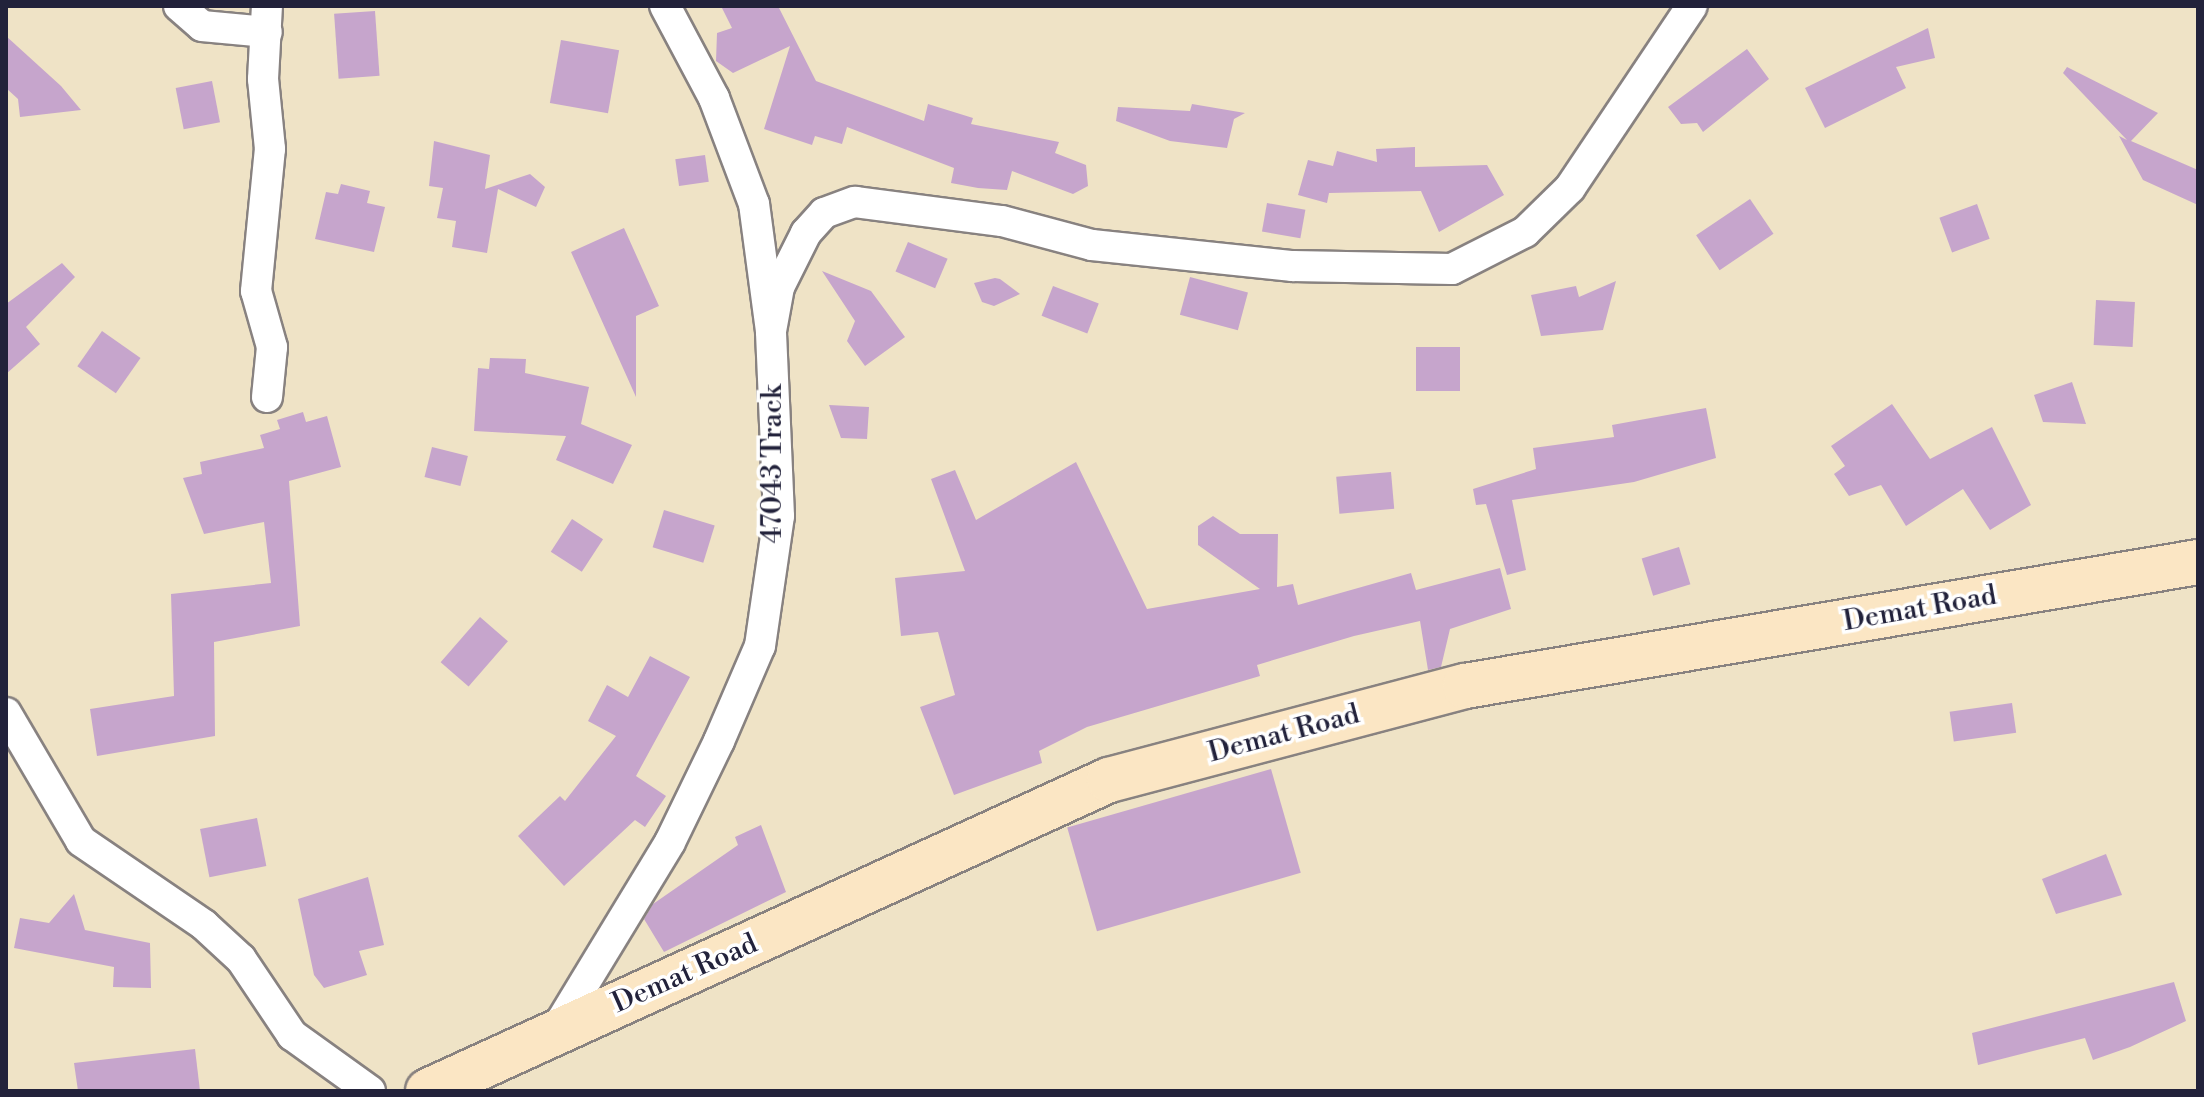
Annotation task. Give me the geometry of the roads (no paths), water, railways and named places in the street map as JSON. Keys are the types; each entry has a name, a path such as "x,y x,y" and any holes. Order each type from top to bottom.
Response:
{"street":[{"path":"179,6 202,26 267,19 263,79 270,149 256,291 272,347 267,397"},
{"name":"47043 Track","path":"554,1033 670,842 760,646 779,516 771,331 754,204 714,98 665,6"},
{"path":"771,331 779,287 806,233 824,213 855,202 1002,221 1092,245 1293,266 1452,269 1525,232 1570,188 1692,6"},
{"name":"Demat Road","path":"428,1091 1109,780 1465,686 2198,562"},
{"path":"6,713 81,841 204,925 241,959 292,1035 370,1091"}]}
